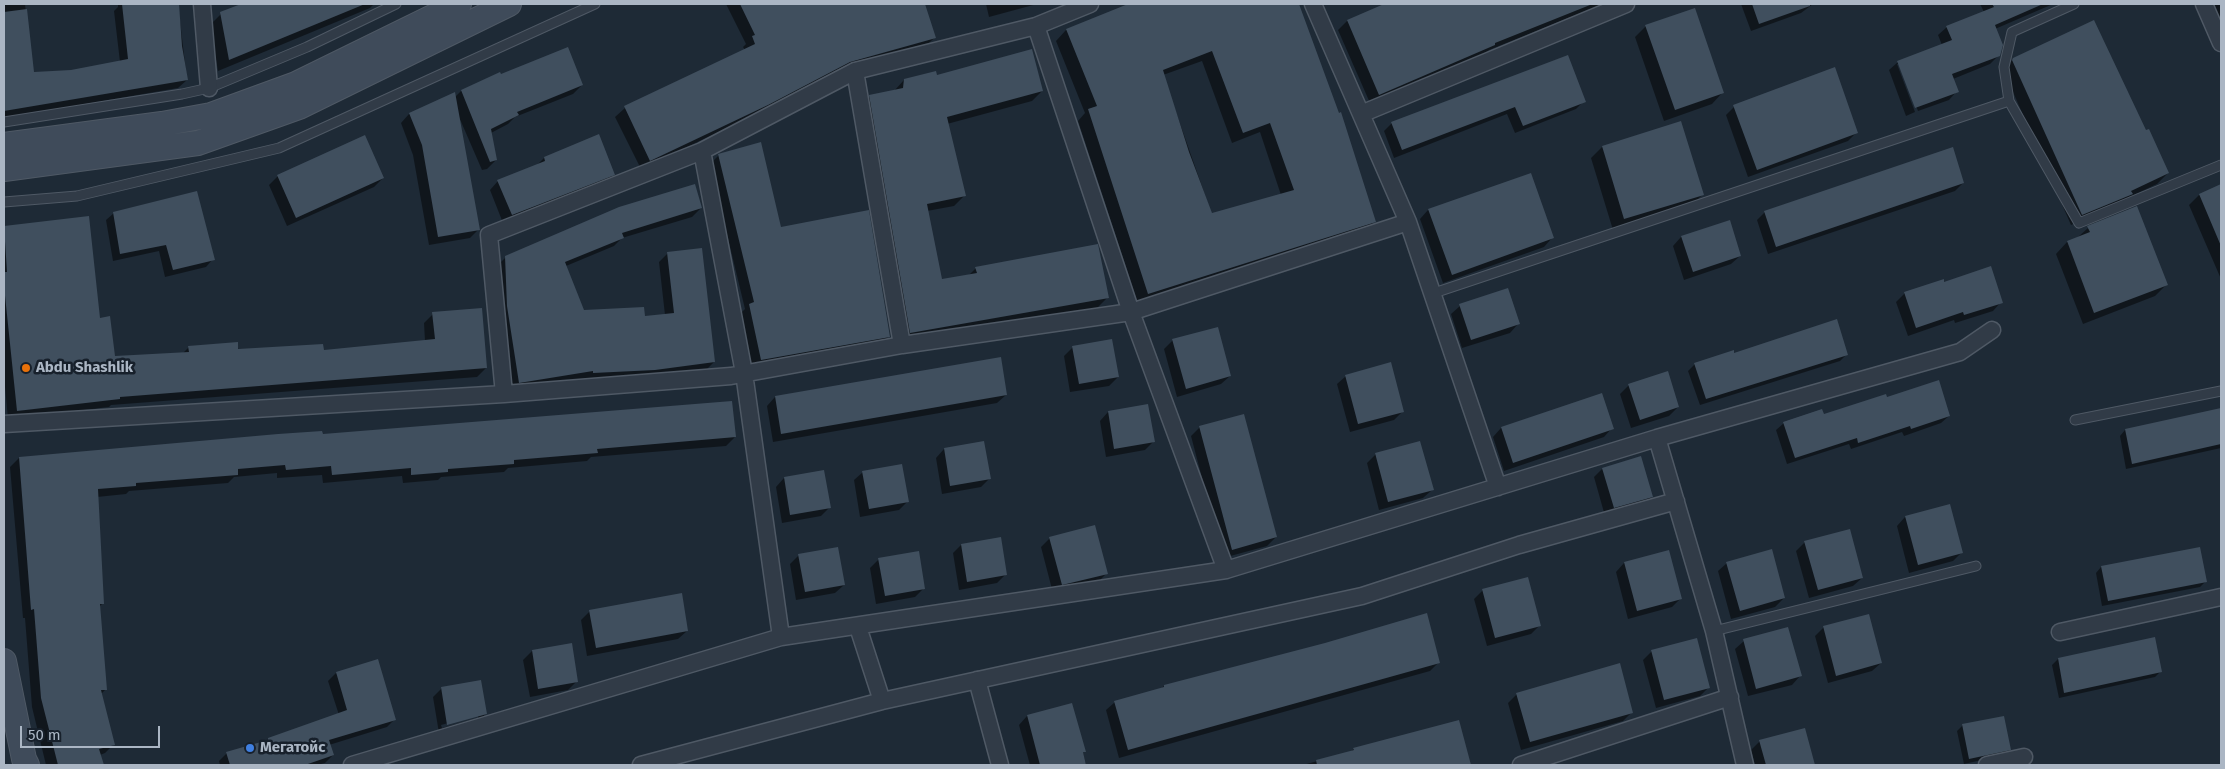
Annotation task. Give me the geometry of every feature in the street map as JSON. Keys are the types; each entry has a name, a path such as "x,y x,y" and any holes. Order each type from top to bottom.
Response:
{"main road":[{"path":"4,145 162,124 210,115 296,84 459,4"},
{"path":"4,169 198,143 299,108 510,4"},
{"path":"4,661 24,759 27,765"}],"street":[{"path":"202,4 209,88"},
{"path":"504,394 489,235 702,151 855,71 1036,26 1090,4"},
{"path":"1312,4 1408,222 1434,293 1498,487"},
{"path":"1361,114 1626,4"},
{"path":"2204,4 2221,43"},
{"path":"1036,26 1131,312 1226,570"},
{"path":"855,71 902,345"},
{"path":"702,151 744,373 781,637"},
{"path":"4,424 504,394 731,376 902,345 1131,312 1408,222"},
{"path":"352,765 781,637 858,627 1226,570 1656,438 1960,352 1992,330"},
{"path":"1656,438 1714,631 1745,765"},
{"path":"640,765 882,701 1362,596 1519,545 1676,501"},
{"path":"2060,632 2221,596"},
{"path":"858,627 882,701"},
{"path":"977,680 1000,765"},
{"path":"1521,765 1730,697"},
{"path":"1987,765 2024,757"}],"lane":[{"path":"4,122 182,94 209,88 306,47 396,4"},
{"path":"4,202 77,196 279,148 595,4"},
{"path":"2074,4 2012,32 2004,67 2009,101 2079,223 2221,164"},
{"path":"1434,293 2009,101"},
{"path":"2075,420 2221,391"},
{"path":"1714,631 1976,566"}],"building":[{"path":"122,4 179,4 182,46 188,80 4,111 4,12 27,9 34,72 71,70 128,59"},
{"path":"241,4 365,4 229,60 220,12"},
{"path":"740,4 925,4 936,38 850,62 768,105 650,161 624,106 755,44 752,36 755,35"},
{"path":"1128,4 1299,4 1339,113 1341,112 1376,222 1148,294 1088,109 1097,106 1066,29","holes":["1212,51 1243,133 1270,123 1294,190 1212,213 1189,152 1163,70"]},
{"path":"1384,4 1590,5 1495,43 1495,45 1379,95 1347,20"},
{"path":"1752,4 1810,4 1810,6 1759,24"},
{"path":"1992,4 2043,4 1995,25 2003,45 2000,56 1952,74 1959,92 1915,108 1897,61 1952,40 1946,26 1994,7"},
{"path":"1695,8 1724,93 1675,110 1645,25"},
{"path":"2094,20 2146,130 2149,129 2169,173 2131,191 2133,194 2082,215 2012,60"},
{"path":"568,47 583,85 517,112 519,115 491,129 497,160 490,162 461,90 500,72 501,74"},
{"path":"1032,49 1043,91 947,117 966,196 927,204 942,279 977,273 975,267 1098,244 1109,298 910,333 869,95 903,88 904,79 936,71 937,75"},
{"path":"1568,55 1586,102 1523,126 1515,107 1402,150 1391,122"},
{"path":"1835,67 1858,133 1757,170 1733,105"},
{"path":"455,92 480,230 438,237 422,145 409,113"},
{"path":"1681,121 1704,195 1624,219 1602,146"},
{"path":"599,134 615,175 512,215 497,180 545,161 544,157"},
{"path":"365,135 384,178 296,218 277,175"},
{"path":"761,142 781,227 869,210 890,337 761,360 749,304 754,302 718,154"},
{"path":"1953,147 1964,183 1776,247 1764,211"},
{"path":"1531,173 1554,238 1452,275 1428,209"},
{"path":"695,184 702,208 622,233 624,238 565,262 584,310 644,307 645,316 674,313 667,252 702,248 715,362 655,370 593,373 593,371 519,383 507,306 505,256 619,207"},
{"path":"2221,184 2221,246 2199,194"},
{"path":"197,191 215,260 173,270 166,245 120,254 113,212"},
{"path":"2137,206 2168,285 2094,313 2067,241 2090,232 2087,226"},
{"path":"89,216 100,318 110,316 115,356 189,352 188,346 238,342 238,349 323,344 324,350 435,339 432,312 482,308 487,368 120,397 120,399 17,411 4,286 4,272 7,272 4,226"},
{"path":"1730,220 1741,256 1693,272 1681,236"},
{"path":"1991,266 2003,303 1964,315 1963,312 1916,328 1904,292 1944,279 1944,282"},
{"path":"1508,288 1520,324 1471,340 1459,304"},
{"path":"1837,319 1848,355 1706,399 1694,363 1734,350 1734,353"},
{"path":"1218,327 1231,376 1186,389 1172,339"},
{"path":"1112,339 1119,377 1079,384 1072,346"},
{"path":"1001,357 1007,395 781,434 775,396"},
{"path":"1391,362 1404,412 1358,424 1345,375"},
{"path":"1668,371 1679,407 1640,420 1628,384"},
{"path":"1939,380 1950,416 1911,429 1910,426 1858,443 1857,438 1795,458 1783,422 1822,409 1824,414 1886,394 1887,397"},
{"path":"1602,393 1614,429 1513,463 1501,427"},
{"path":"732,401 736,437 597,449 598,453 514,460 514,464 448,469 448,472 411,475 411,468 332,475 331,466 286,470 285,465 238,469 238,475 136,483 136,486 98,489 104,604 100,604 107,690 101,690 115,745 99,749 104,765 58,765 41,698 34,609 31,610 19,457 278,434 322,431 323,434"},
{"path":"1148,404 1155,442 1114,449 1108,411"},
{"path":"2221,408 2221,444 2132,464 2125,429"},
{"path":"1244,414 1277,537 1232,550 1199,426"},
{"path":"984,441 991,479 950,486 944,448"},
{"path":"1420,441 1434,490 1388,502 1375,453"},
{"path":"1641,456 1653,497 1614,508 1602,468"},
{"path":"902,464 909,502 869,509 862,471"},
{"path":"824,470 831,508 790,515 784,477"},
{"path":"1950,504 1963,553 1918,565 1905,516"},
{"path":"1095,525 1108,574 1062,585 1049,537"},
{"path":"1850,529 1863,578 1818,590 1804,541"},
{"path":"1001,537 1007,575 967,582 961,544"},
{"path":"838,547 845,585 805,592 798,554"},
{"path":"2200,547 2207,582 2108,601 2101,566"},
{"path":"1772,549 1785,598 1740,611 1726,562"},
{"path":"1669,550 1682,599 1637,611 1624,562"},
{"path":"919,551 925,589 885,596 878,558"},
{"path":"1528,577 1541,626 1495,638 1482,589"},
{"path":"682,593 688,631 596,648 589,610"},
{"path":"1427,613 1440,663 1128,750 1114,701 1164,687 1164,685 1325,643"},
{"path":"1869,614 1882,663 1836,676 1823,626"},
{"path":"1788,627 1802,676 1756,689 1743,639"},
{"path":"2155,637 2162,672 2064,693 2058,658"},
{"path":"1697,638 1710,688 1664,700 1651,650"},
{"path":"572,643 578,682 538,689 532,650"},
{"path":"378,659 396,720 329,740 334,755 305,765 230,765 226,752 268,740 268,738 347,710 336,672"},
{"path":"1620,663 1633,713 1530,742 1516,693"},
{"path":"481,680 487,714 447,725 441,687"},
{"path":"1072,703 1086,752 1083,752 1086,765 1040,765 1027,715"},
{"path":"2004,716 2011,750 1969,759 1962,724"},
{"path":"1459,720 1471,765 1317,765 1316,760 1354,750 1353,748"},
{"path":"1805,728 1815,765 1766,765 1759,740"}],"place":[{"name":"Abdu Shashlik","path":"26,368"},
{"name":"Мегатойс","path":"250,748"}]}
